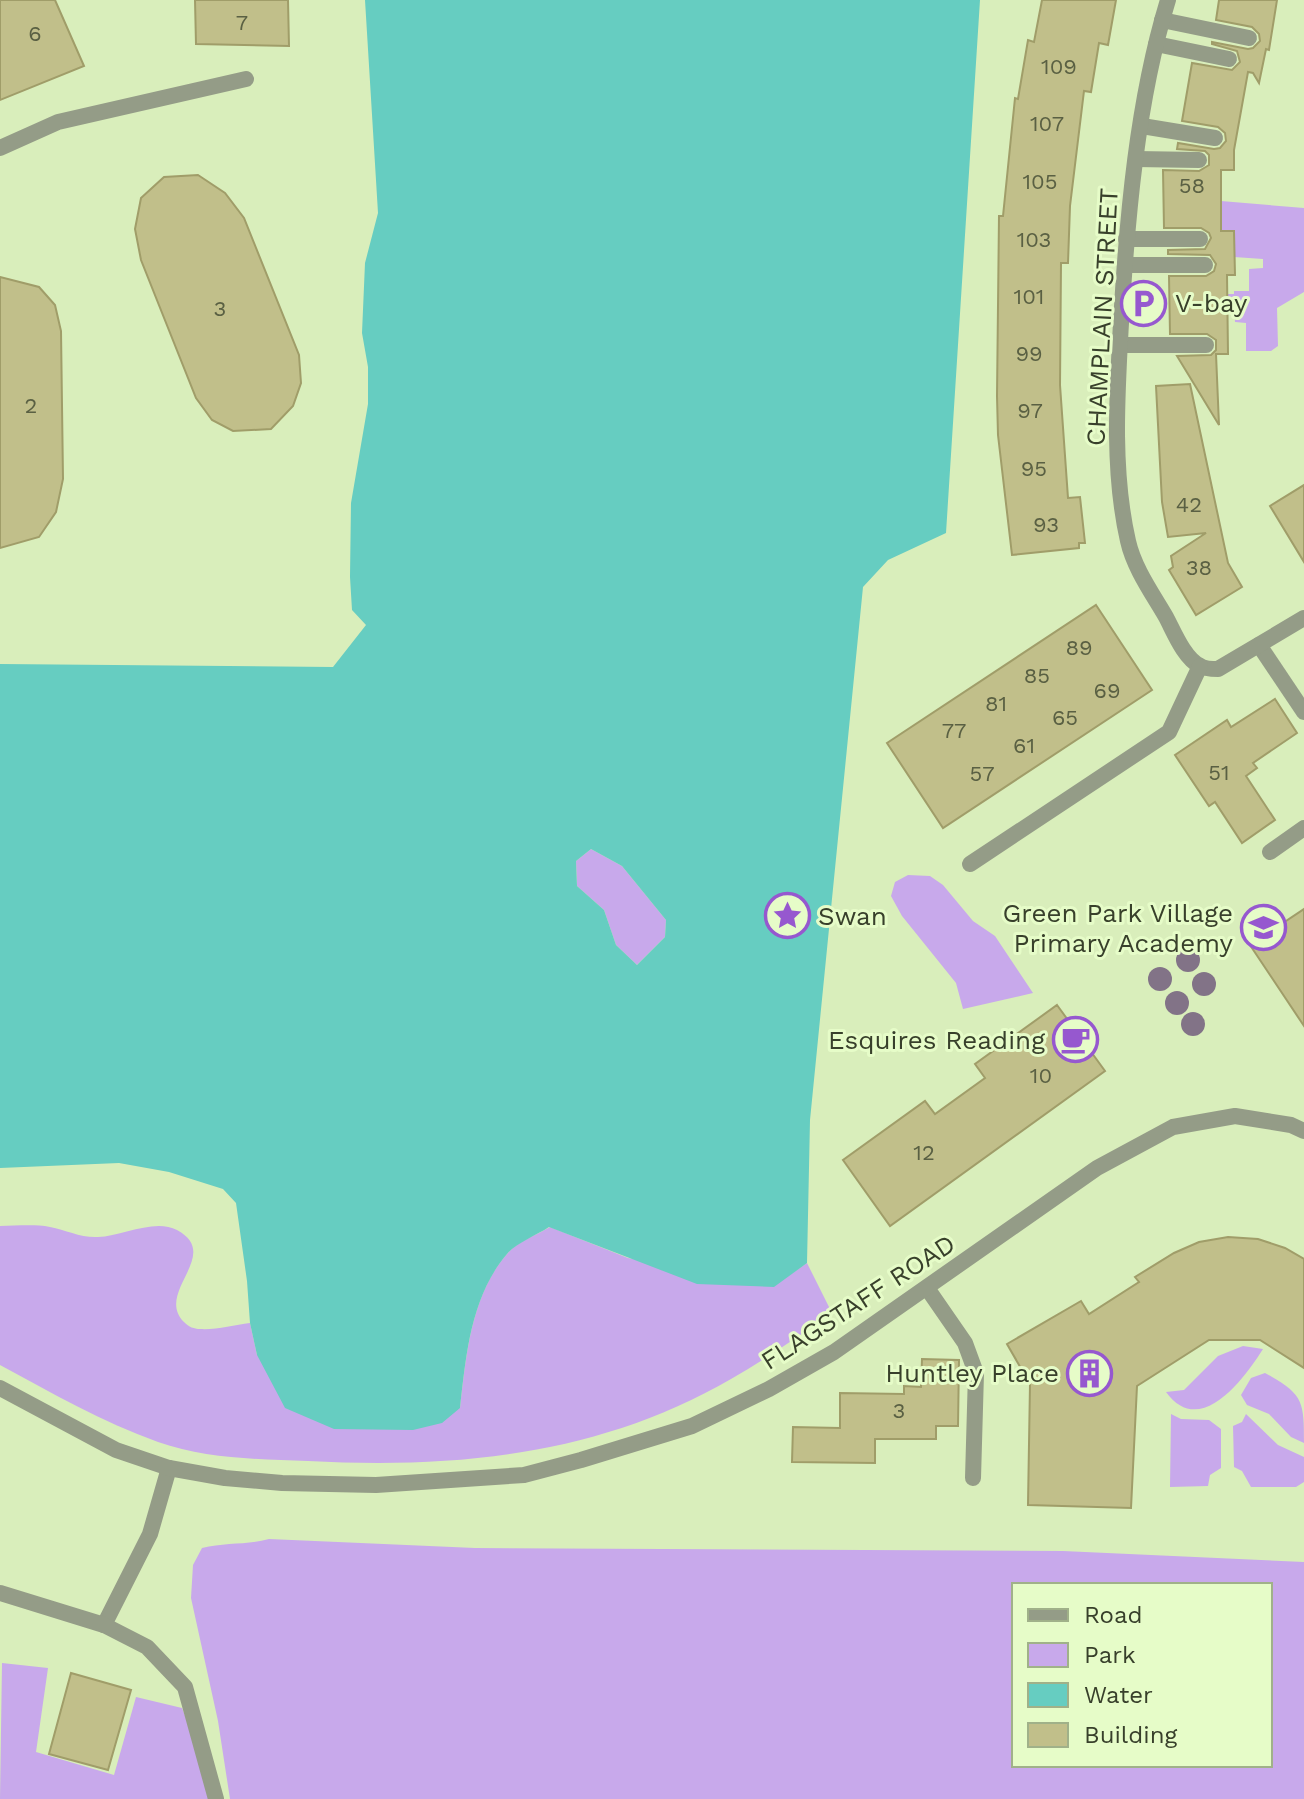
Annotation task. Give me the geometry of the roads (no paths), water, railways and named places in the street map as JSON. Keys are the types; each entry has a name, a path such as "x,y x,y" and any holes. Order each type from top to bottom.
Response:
{"street":[{"name":"CHAMPLAIN STREET","path":"1168,0 1156,44 1126,239 1117,454 1128,542 1141,573 1188,655 1200,666"},
{"path":"1162,20 1249,38"},
{"path":"1156,44 1229,59"},
{"path":"0,148 58,122 246,79"},
{"path":"1142,126 1215,138"},
{"path":"1136,159 1199,160"},
{"path":"1126,239 1200,239"},
{"path":"1125,265 1205,265"},
{"path":"1120,345 1206,345"},
{"path":"970,864 1169,732 1200,666 1218,669 1304,618"},
{"path":"1259,645 1304,712"},
{"path":"1270,852 1304,828"},
{"name":"FLAGSTAFF ROAD","path":"0,1388 116,1450 169,1468 225,1478 376,1485 524,1475 692,1426 769,1389 834,1352 1097,1168 1173,1127 1235,1116 1291,1125 1304,1131"},
{"path":"927,1288 965,1343 976,1373 973,1478"},
{"path":"104,1625 150,1534 169,1468"},
{"path":"0,1593 104,1625 147,1647 185,1687 216,1799"}],"water":[{"path":"365,0 980,0 946,533 888,560 863,587 810,1120 807,1263 774,1287 697,1284 549,1227 511,1250 485,1288 472,1327 460,1408 442,1423 413,1430 334,1429 285,1408 257,1355 250,1323 236,1203 223,1189 169,1172 119,1163 0,1168 0,664 333,667 366,625 352,610 351,503 368,404 368,367 362,333 365,263 378,213","holes":["591,849 622,866 666,920 665,937 637,965 616,945 604,910 577,886 576,861","790,895 804,905 807,919 801,929 791,935 782,935 768,922 767,913 769,904 776,898"]}],"place":[{"name":"V-bay","path":"1144,303"},
{"name":"Swan","path":"787,916"},
{"name":"Green Park Village Primary Academy","path":"1264,928"},
{"name":"Esquires Reading","path":"1076,1040"},
{"name":"Huntley Place","path":"1090,1373"}]}
